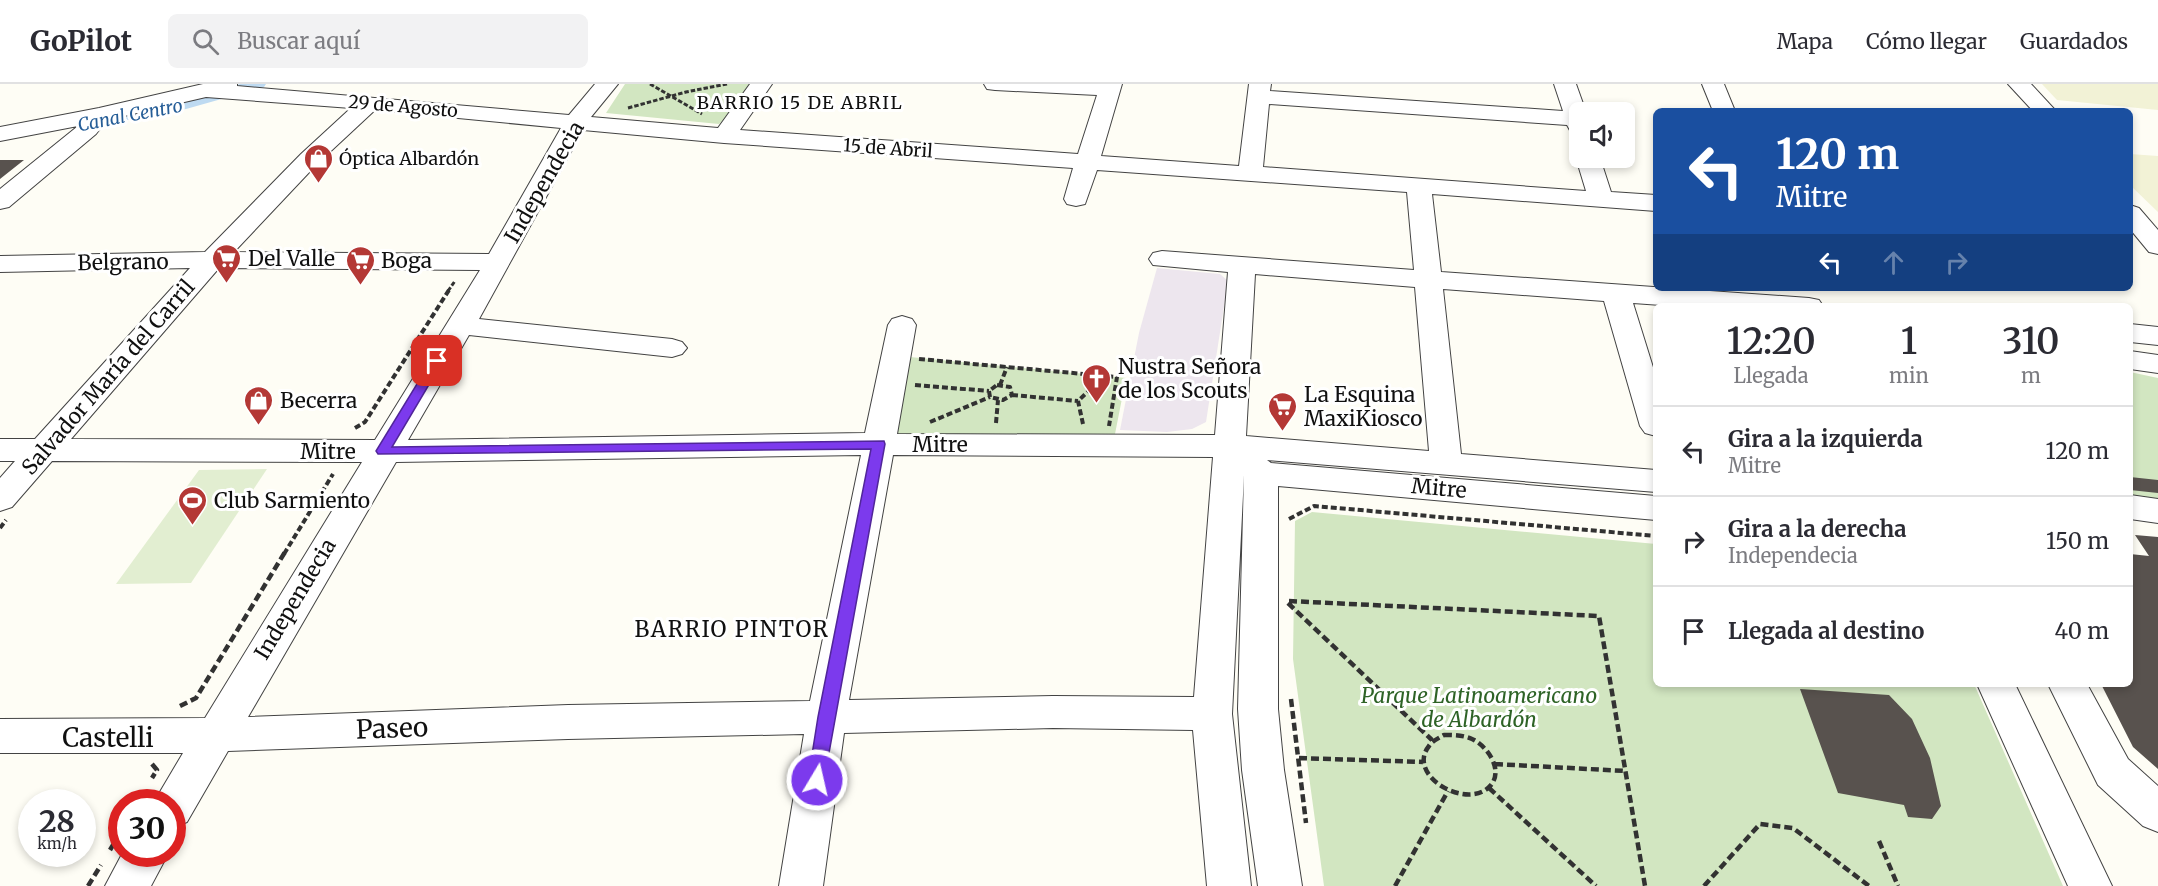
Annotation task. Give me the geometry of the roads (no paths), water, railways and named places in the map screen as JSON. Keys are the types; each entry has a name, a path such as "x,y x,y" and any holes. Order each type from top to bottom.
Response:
{"street":[{"name":"Independecia","path":"183,789 216,733 374,437 459,325 498,262 576,121 607,84"},
{"path":"717,128 761,84"},
{"path":"995,84 1110,87 1076,199"},
{"path":"1565,84 1571,102"},
{"path":"1713,84 1723,108"},
{"path":"2019,84 2042,108"},
{"name":"29 de Agosto","path":"0,134 94,121 222,90 576,121"},
{"path":"1250,175 1260,91 1569,123"},
{"name":"Salvador María del Carril","path":"0,499 212,260 309,159 370,103"},
{"path":"0,202 94,121"},
{"name":"15 de Abril","path":"576,121 717,128 1087,163 1653,203"},
{"path":"1591,168 1601,199"},
{"path":"1419,187 1446,464"},
{"path":"2133,218 2146,240"},
{"path":"1162,259 1761,303"},
{"name":"Belgrano","path":"0,264 212,260 498,262"},
{"path":"1229,886 1212,714 1232,446 1242,265"},
{"path":"1616,294 1653,416"},
{"path":"459,325 672,348"},
{"path":"2133,333 2158,336"},
{"path":"801,886 826,717 879,444 906,341"},
{"path":"2133,360 2158,364"},
{"name":"Mitre","path":"0,450 374,437 1232,446 1653,481"},
{"path":"1232,446 1262,473 1258,709 1263,770 1280,886"},
{"name":"Mitre","path":"1262,473 1653,508"},
{"path":"2133,507 2158,511"},
{"path":"1997,687 2090,886"},
{"path":"2069,687 2113,772 2158,813"},
{"name":"Paseo","path":"216,733 568,722 1053,712 1212,714"},
{"name":"Castelli","path":"0,736 161,737 216,733"},
{"path":"127,886 138,867"}],"waterway":[{"name":"Canal Centro","path":"91,122 186,104 258,84"}],"place":[{"name":"Óptica Albardón","path":"318,184"},
{"name":"Del Valle","path":"227,284"},
{"name":"Boga","path":"360,286"},
{"name":"Nustra Señora de los Scouts","path":"1097,404"},
{"name":"Becerra","path":"259,426"},
{"name":"La Esquina MaxiKiosco","path":"1283,432"},
{"name":"Club Sarmiento","path":"193,526"}],"district":[{"name":"BARRIO 15 DE ABRIL","path":"800,102"},
{"name":"BARRIO PINTOR","path":"732,629"}],"park label":[{"name":"Parque Latinoamericano de Albardón","path":"1479,707"}]}
